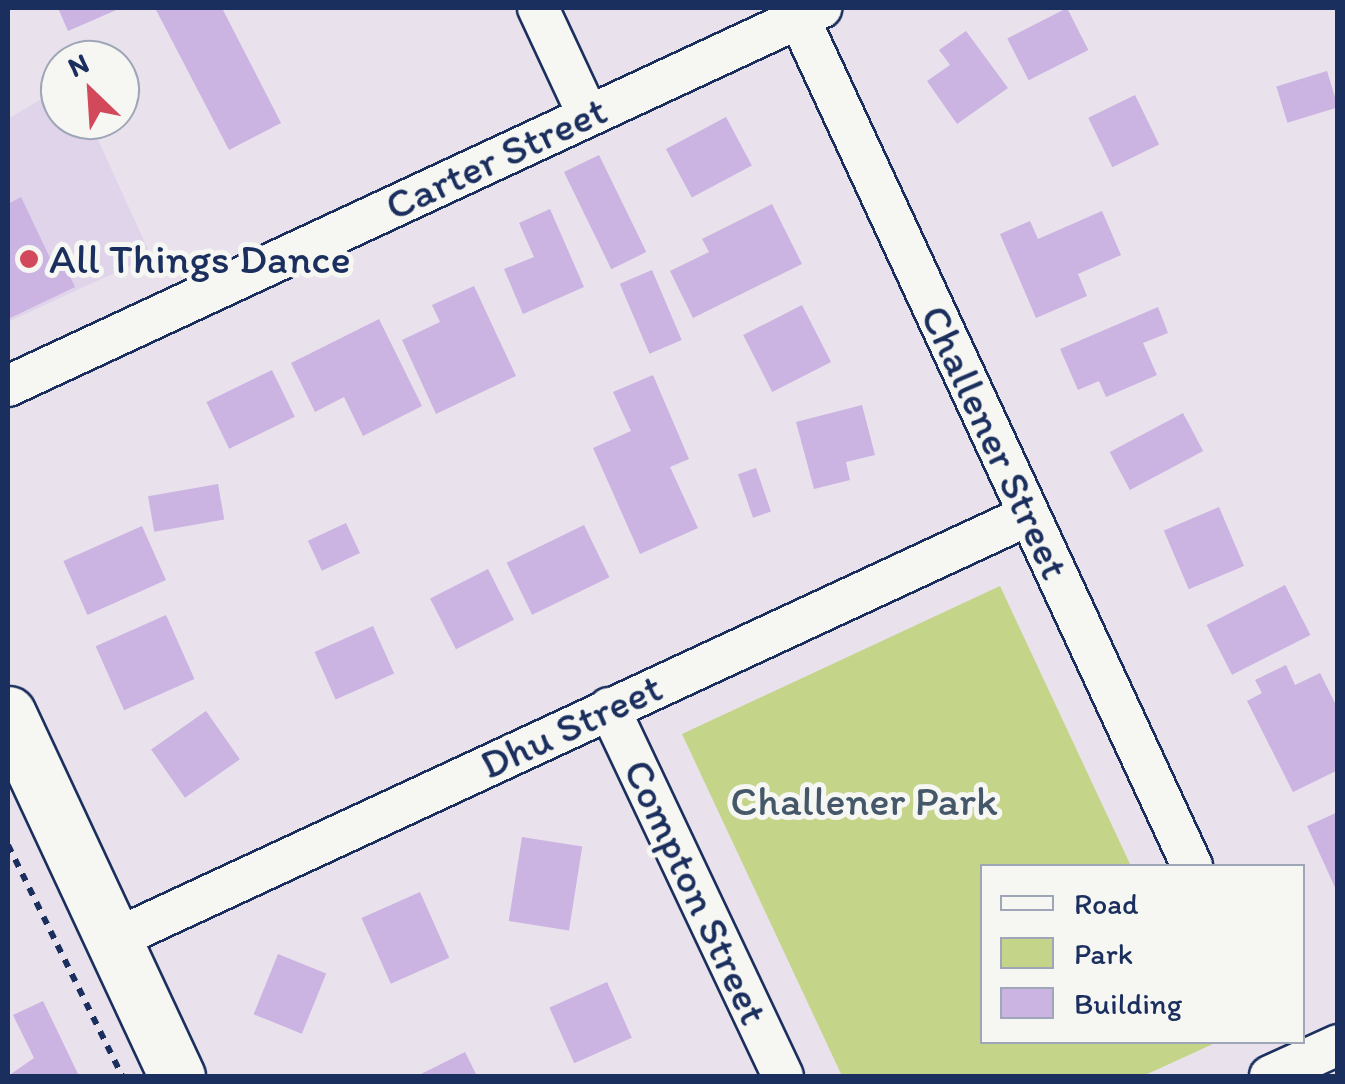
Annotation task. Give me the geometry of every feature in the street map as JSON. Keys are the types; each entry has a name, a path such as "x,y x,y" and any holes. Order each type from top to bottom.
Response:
{"street":[{"path":"538,8 588,115"},
{"name":"Carter Street","path":"8,386 810,13"},
{"name":"Challener Street","path":"810,13 1029,515 1191,864"},
{"name":"Dhu Street","path":"113,940 1029,515"},
{"name":"Compton Street","path":"609,708 783,1076"},
{"path":"13,738 176,1076"},
{"path":"1276,1062 1338,1045"}],"path":[{"path":"8,845 122,1076"}],"shaded area":[{"path":"40,100 40,140 98,140 151,256 8,322 8,119"}],"green space":[{"name":"Challener Park","path":"1000,586 1130,864 980,864 980,1044 1213,1044 1143,1076 842,1076 682,734"}],"building":[{"path":"58,8 121,8 68,31"},
{"path":"155,8 222,8 281,123 229,150"},
{"path":"1067,8 1088,50 1029,80 1007,38"},
{"path":"966,31 1008,88 957,124 927,81 950,65 939,50"},
{"path":"1327,71 1338,107 1287,123 1276,86"},
{"path":"1135,95 1159,144 1112,167 1088,118"},
{"path":"726,117 752,166 692,197 666,149"},
{"path":"599,155 646,252 611,269 564,172"},
{"name":"All Things Dance","path":"21,197 52,262 61,257 75,287 8,319 8,204"},
{"path":"772,204 802,264 693,318 670,271 709,252 702,239"},
{"path":"550,209 584,287 523,314 504,269 534,257 519,223"},
{"path":"1102,211 1121,255 1078,274 1087,296 1036,318 1000,234 1030,221 1038,239"},
{"path":"652,270 682,340 649,354 620,284"},
{"path":"474,286 516,376 436,414 402,340 440,322 432,305"},
{"path":"802,305 831,362 772,392 743,335"},
{"path":"1158,307 1168,333 1143,343 1157,375 1106,397 1099,381 1078,390 1060,349"},
{"path":"379,319 422,406 363,436 344,397 315,412 291,363"},
{"path":"272,370 295,417 229,449 206,402"},
{"path":"653,375 689,459 670,467 698,528 640,554 593,448 631,431 613,392"},
{"path":"862,405 875,455 846,462 850,480 814,489 796,422"},
{"path":"1183,413 1203,451 1130,490 1110,452"},
{"path":"756,468 771,511 753,518 738,474"},
{"path":"218,484 224,519 154,532 148,496"},
{"path":"1219,507 1244,566 1189,589 1164,530"},
{"path":"346,523 360,553 322,571 308,541"},
{"path":"584,525 609,577 532,615 507,563"},
{"path":"142,526 166,580 87,615 63,561"},
{"path":"488,569 514,620 456,649 430,599"},
{"path":"1285,585 1310,635 1232,675 1207,625"},
{"path":"166,615 194,679 124,710 96,646"},
{"path":"373,626 394,674 336,700 315,652"},
{"path":"1286,665 1295,685 1320,673 1338,709 1338,770 1293,792 1247,701 1262,693 1255,680"},
{"path":"206,711 240,759 185,798 151,749"},
{"path":"1338,812 1338,894 1307,826"},
{"path":"522,837 582,847 569,930 509,921"},
{"path":"420,892 449,958 391,984 362,918"},
{"path":"278,954 326,973 302,1034 254,1014"},
{"path":"607,982 632,1038 574,1063 549,1008"},
{"path":"43,1001 79,1076 8,1076 34,1058 13,1015"},
{"path":"465,1052 477,1076 417,1076"}],"place":[{"name":"All Things Dance","path":"29,259"}]}
